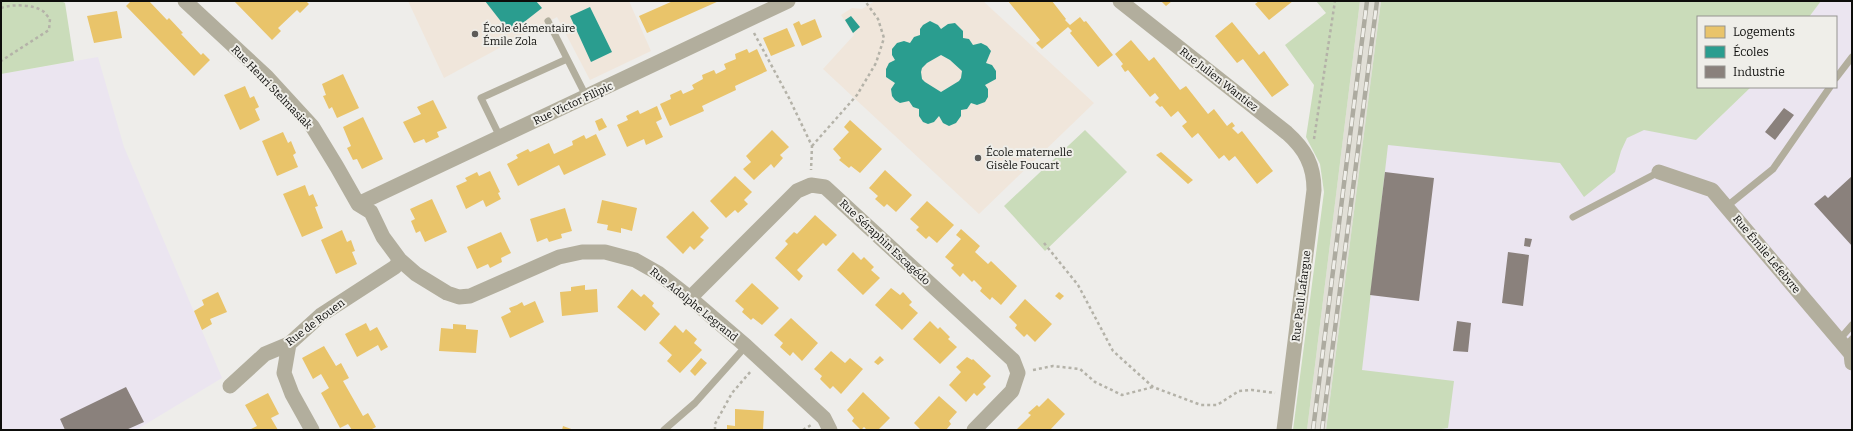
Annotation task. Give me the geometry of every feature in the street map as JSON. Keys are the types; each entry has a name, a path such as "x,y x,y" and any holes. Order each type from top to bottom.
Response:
{"street":[{"name":"Rue Henri Stelmasiak","path":"184,1 267,78 312,126 338,167 358,204 371,212 383,237 400,260"},
{"name":"Rue Victor Filipic","path":"358,204 788,1"},
{"name":"Rue Julien Wantiez","path":"1120,1 1287,133 1298,143 1310,163"},
{"name":"Rue Paul Lafargue","path":"1284,430 1314,190 1314,178 1310,163"},
{"name":"Rue Émile Lefebvre","path":"1659,172 1712,190 1845,342 1851,354 1852,363"},
{"path":"690,298 797,191 811,185"},
{"name":"Rue Séraphin Escagédo","path":"811,185 825,187 1013,360 1018,373"},
{"name":"Rue Adolphe Legrand","path":"400,260 416,274 447,293 459,297 470,296 559,256 582,252 605,252 635,260 658,273 746,346 824,418 830,430"},
{"name":"Rue de Rouen","path":"230,386 265,354 289,344 321,315 395,267 400,260"},
{"path":"289,344 284,373 292,394 312,430"},
{"path":"974,430 1012,391 1018,373"}],"lane":[{"path":"548,21 586,96"},
{"path":"1837,77 1852,57"},
{"path":"500,137 482,98 568,59"},
{"path":"1726,207 1773,169 1829,88"},
{"path":"1573,217 1659,172"},
{"path":"1845,342 1852,325"},
{"path":"664,430 695,403 746,346"}],"path":[{"path":"812,146 857,96 876,63 884,38 878,19 865,1"},
{"path":"1310,163 1335,1"},
{"path":"1,8 8,5 27,6 44,11 50,19 49,30 1,61"},
{"path":"748,20 789,98 812,146 811,185"},
{"path":"1044,244 1078,285 1113,351 1153,387 1201,405 1217,405 1239,391 1252,390 1289,395"},
{"path":"715,430 715,424 732,392 761,360"},
{"path":"1018,373 1053,366 1080,369 1095,382 1122,395 1153,387"}],"shaded area":[{"name":"École élémentaire Émile Zola","path":"408,1 629,1 651,51 590,80 557,17 444,78"},
{"name":"École maternelle Gisèle Foucart","path":"875,1 983,1 1094,103 979,214 823,69 854,35 841,15 852,8 862,9"},
{"path":"1360,1 1381,1 1326,430 1307,430"},
{"path":"1381,1 1696,140 1750,88 1837,88 1837,16 1810,16 1821,1 1852,1 1852,430 1326,430"},
{"path":"98,57 124,147 222,378 136,430 1,430 1,74"}],"green space":[{"path":"1,1 61,1 65,3 74,61 1,74"},
{"path":"1316,1 1360,1 1307,430 1293,430 1324,192 1320,164 1306,137 1314,85 1285,45 1326,13"},
{"path":"1381,1 1821,1 1810,16 1697,16 1697,88 1750,88 1696,140 1644,130 1627,138 1621,151 1615,172 1584,197 1560,163 1388,145 1362,370 1454,381 1448,428 1434,430 1326,430"},
{"path":"1085,130 1127,172 1045,251 1004,206"}],"building: Logements":[{"path":"131,1 149,1 167,20 169,18 183,33 181,34 201,55 203,53 210,60 194,76 126,6"},
{"path":"234,1 306,1 309,4 300,13 297,10 278,28 281,31 272,40"},
{"path":"673,1 719,1 647,33 639,16"},
{"path":"1008,1 1052,1 1070,25 1080,17 1084,22 1086,21 1113,55 1098,67 1070,33 1072,31 1068,27 1042,49 1036,43 1040,40"},
{"path":"1161,1 1172,1 1166,6"},
{"path":"1259,1 1293,1 1269,20 1255,4"},
{"path":"117,11 122,38 94,43 87,16"},
{"path":"815,19 822,37 802,46 793,24 799,21 801,25"},
{"path":"1232,22 1259,55 1264,51 1289,85 1272,97 1243,59 1237,63 1215,36"},
{"path":"787,28 795,46 771,56 763,38"},
{"path":"1131,40 1149,61 1154,57 1180,90 1186,86 1208,114 1214,109 1227,126 1232,122 1235,126 1232,128 1238,134 1242,131 1273,171 1257,184 1235,156 1229,161 1224,155 1219,159 1198,133 1192,138 1182,126 1187,122 1178,111 1171,117 1162,106 1160,107 1155,102 1159,98 1155,93 1150,97 1128,70 1125,72 1121,66 1123,64 1115,54"},
{"path":"747,49 749,53 757,49 767,71 735,86 736,90 702,106 704,111 670,126 660,104 671,99 670,95 681,90 683,94 694,89 692,85 703,79 702,75 714,70 716,74 726,69 724,64 736,59 735,54"},
{"path":"343,74 359,108 337,118 332,107 329,109 323,96 326,95 322,84"},
{"path":"245,86 250,98 254,96 259,107 255,109 260,120 240,130 224,95"},
{"path":"433,100 447,128 437,132 439,137 426,143 424,139 414,143 403,122 421,114 417,107"},
{"path":"657,106 662,119 656,122 663,137 646,145 644,139 627,147 617,125 628,120 626,116 638,110 640,114"},
{"path":"363,117 383,159 362,169 357,159 353,160 347,148 351,146 343,127"},
{"path":"602,118 607,127 599,131 595,121"},
{"path":"850,120 882,149 860,173 851,166 849,168 839,160 841,158 833,149 849,132 844,127"},
{"path":"772,130 789,147 780,155 783,158 774,168 771,164 754,180 743,169 751,162 746,156"},
{"path":"283,132 288,143 291,141 296,153 293,155 298,167 277,176 262,141"},
{"path":"596,134 606,155 564,175 559,165 518,186 507,164 518,158 516,155 528,149 530,152 549,143 554,154 573,145 572,141 584,135 586,139"},
{"path":"1161,152 1193,180 1188,184 1156,155"},
{"path":"885,170 912,195 896,212 887,204 884,207 875,199 878,196 869,188"},
{"path":"490,171 500,192 498,193 501,199 486,207 483,200 466,209 456,186 467,181 465,178 477,172 479,176"},
{"path":"735,176 752,192 744,200 748,204 738,213 735,210 726,218 710,201"},
{"path":"305,185 309,196 313,194 318,206 315,207 323,228 302,237 283,194"},
{"path":"432,199 447,232 425,242 420,231 416,233 411,221 415,219 410,209"},
{"path":"602,200 637,208 632,231 621,228 621,233 607,230 608,225 597,223"},
{"path":"927,201 954,225 937,243 929,236 926,239 916,230 919,227 910,219"},
{"path":"565,208 572,231 561,234 562,238 549,242 547,238 537,242 530,219"},
{"path":"693,211 709,228 700,237 704,240 694,250 690,246 683,254 666,237"},
{"path":"815,215 837,235 826,246 823,243 797,270 803,276 799,281 775,258 788,244 785,241 794,232 797,234"},
{"path":"961,229 980,246 975,252 988,264 991,261 1017,286 1001,305 992,297 990,300 980,291 982,288 974,280 972,282 963,273 960,277 951,268 954,265 945,257 961,239 956,235"},
{"path":"342,230 347,242 351,240 355,251 352,252 357,264 336,274 321,240"},
{"path":"501,232 511,253 501,258 502,262 490,268 488,264 477,269 467,247"},
{"path":"853,252 861,260 864,257 874,267 871,270 880,278 863,295 837,270"},
{"path":"752,283 779,308 762,325 753,318 751,320 742,312 744,309 735,301"},
{"path":"585,285 585,290 597,289 598,312 562,316 560,292 571,291 571,287"},
{"path":"891,288 900,295 903,292 912,302 909,305 918,313 902,330 875,305"},
{"path":"632,289 641,297 644,294 654,303 652,306 660,314 645,331 617,307"},
{"path":"218,292 227,312 210,319 212,324 202,330 194,311 204,305 202,300"},
{"path":"1059,292 1064,296 1060,300 1055,296"},
{"path":"1025,299 1052,324 1035,342 1027,334 1024,337 1015,328 1017,325 1009,317"},
{"path":"535,301 544,322 510,338 501,317 511,312 509,308 522,302 524,306"},
{"path":"791,318 818,343 802,361 793,352 790,356 780,347 783,343 774,335"},
{"path":"930,321 938,329 940,327 950,337 948,339 957,347 940,364 913,339"},
{"path":"366,323 370,331 377,327 388,347 381,351 378,345 357,357 345,334"},
{"path":"453,324 466,325 466,329 478,330 476,353 439,351 441,328 453,329"},
{"path":"675,325 683,333 686,329 697,339 694,343 702,350 680,373 667,361 672,355 659,343"},
{"path":"324,346 336,366 341,363 349,378 343,381 363,416 368,413 376,427 370,430 352,430 348,424 340,428 321,393 329,388 321,374 313,379 302,358"},
{"path":"831,351 845,363 850,358 863,369 841,394 833,386 830,389 820,379 822,376 814,369"},
{"path":"880,356 884,360 878,365 874,362"},
{"path":"967,357 972,360 973,359 991,376 983,384 986,387 977,396 974,393 966,402 949,385 961,372 956,367"},
{"path":"701,358 707,363 695,376 690,371"},
{"path":"863,392 890,418 878,430 867,430 864,427 861,430 852,421 854,418 847,410"},
{"path":"268,393 279,414 271,418 278,430 249,430 257,426 245,405"},
{"path":"939,396 957,412 949,421 951,424 946,430 921,430 914,423"},
{"path":"1048,398 1065,414 1050,430 1016,430 1031,415 1028,413 1037,405 1039,407"},
{"path":"735,409 764,411 763,430 727,430 727,425 735,426"},
{"path":"563,426 574,430 562,430"}],"building: Écoles":[{"path":"485,1 536,1 542,8 510,33"},
{"path":"590,7 612,52 591,62 570,16"},
{"path":"851,16 860,27 853,33 845,20"},
{"path":"930,21 938,25 941,29 948,24 955,23 963,31 963,38 969,39 973,45 981,43 987,46 991,51 986,63 992,65 996,71 996,79 985,85 988,89 988,97 985,102 977,105 971,103 967,109 961,110 961,116 956,123 949,126 943,123 939,116 934,122 928,124 923,122 919,116 919,109 913,107 909,101 900,103 895,100 892,96 891,89 895,83 886,77 886,69 889,63 895,60 892,55 892,49 897,43 904,41 910,43 914,37 920,35 920,29 923,25","holes":["941,55 950,60 962,71 959,81 941,92 922,79 922,68 927,63"]}],"building: Industrie":[{"path":"1784,108 1794,115 1775,140 1765,132"},
{"path":"1385,172 1434,178 1419,301 1370,295"},
{"path":"1852,176 1852,246 1814,204 1825,195 1828,198"},
{"path":"1525,238 1532,239 1530,247 1524,246"},
{"path":"1508,252 1529,255 1523,306 1502,303"},
{"path":"1457,321 1471,323 1468,352 1453,351"},
{"path":"126,387 144,422 126,430 65,430 60,419"}],"railway":[{"path":"1313,430 1367,1"},
{"path":"1322,430 1377,1"}],"place":[{"name":"École élémentaire Émile Zola","path":"475,34"},
{"name":"École maternelle Gisèle Foucart","path":"978,158"}]}
